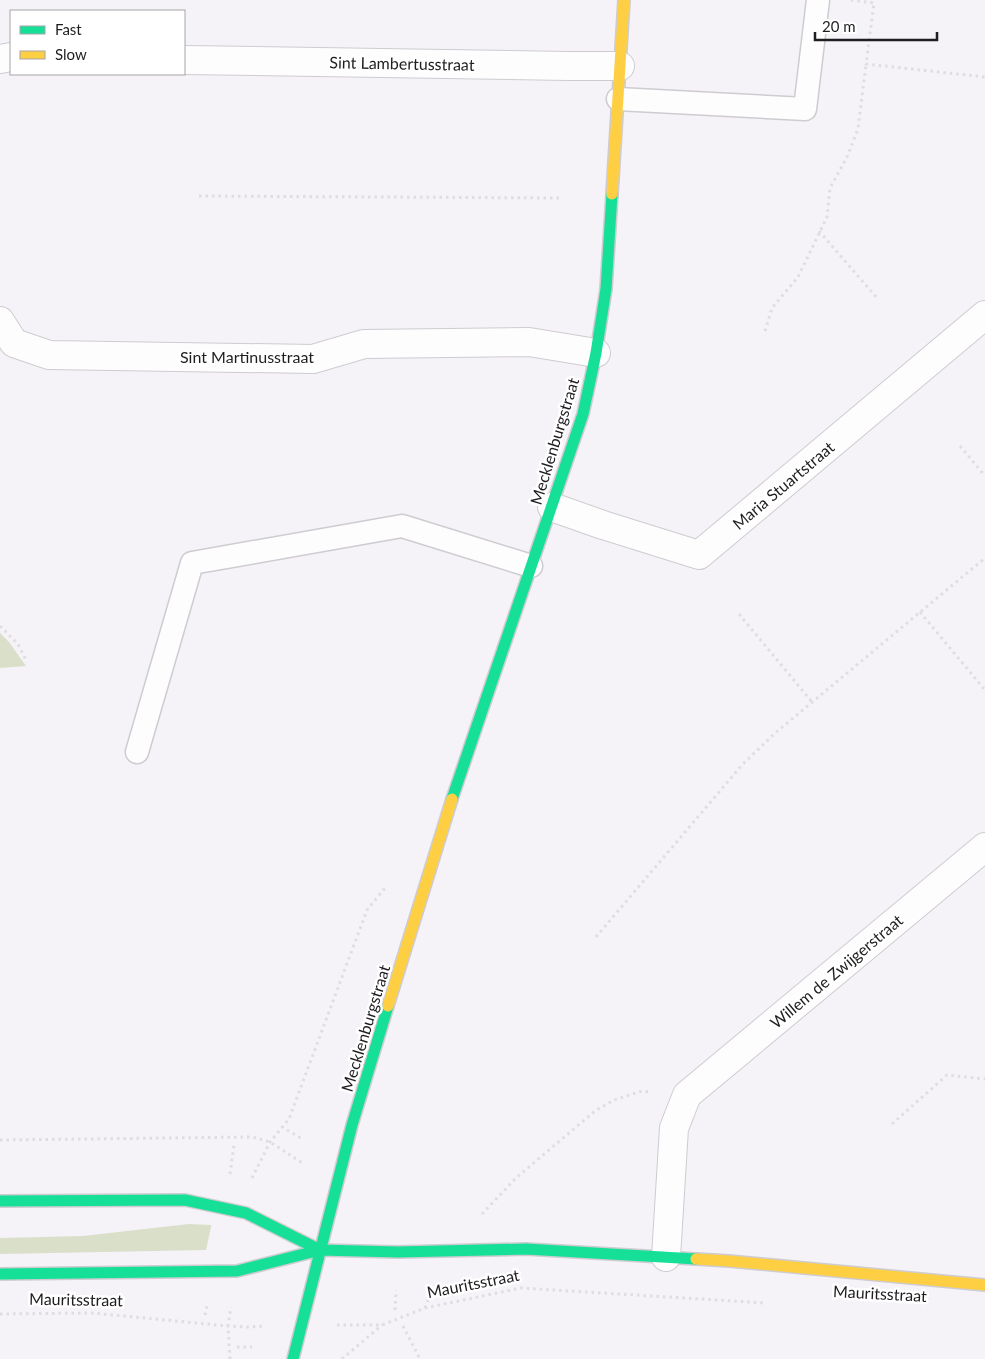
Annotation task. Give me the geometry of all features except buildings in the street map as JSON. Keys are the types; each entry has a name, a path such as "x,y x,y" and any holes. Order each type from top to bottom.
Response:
{"main road":[{"name":"Mecklenburgstraat","path":"320,1250 355,1116 446,817 583,414 596,353 606,289 624,0"},
{"name":"Mauritsstraat","path":"0,1201 185,1200 246,1213 320,1250"},
{"name":"Mauritsstraat","path":"0,1274 237,1271 320,1250 398,1252 526,1249 666,1256 985,1285"},
{"path":"293,1359 320,1250"}],"street":[{"name":"Sint Lambertusstraat","path":"185,60 620,66"},
{"name":"Maria Stuartstraat","path":"552,507 699,555 985,315"},
{"name":"Sint Martinusstraat","path":"0,321 14,343 49,355 313,359 364,344 529,342 596,353"},
{"name":"Willem de Zwijgerstraat","path":"666,1256 674,1128 686,1096 985,848"}],"lane":[{"path":"618,99 805,109 818,0"},
{"path":"137,752 192,563 402,526 531,566"}],"path":[{"path":"765,331 772,308 798,277 827,216 830,188 847,157 858,129 874,3 851,0"},
{"path":"866,64 985,77"},
{"path":"199,196 559,198"},
{"path":"819,231 877,298"},
{"path":"960,446 985,476"},
{"path":"596,937 742,765 774,734 985,558"},
{"path":"920,612 985,690"},
{"path":"739,614 812,702"},
{"path":"0,626 18,644 27,662"},
{"path":"270,1142 289,1119 367,910 391,882"},
{"path":"892,1124 946,1075 985,1079"},
{"path":"460,1250 483,1211 516,1178 596,1111 614,1100 642,1091 686,1096"},
{"path":"287,1130 301,1138"},
{"path":"0,1140 252,1138 270,1142 336,1184"},
{"path":"230,1174 234,1145"},
{"name":"Mauritsstraat","path":"0,1314 92,1313 248,1327 382,1325 425,1308 520,1288 769,1303"},
{"path":"395,1310 396,1290"},
{"path":"342,1359 382,1325"},
{"path":"403,1326 420,1359"},
{"path":"237,1347 252,1347"}],"green space":[{"path":"0,633 9,642 26,666 0,668"},
{"path":"189,1224 211,1225 206,1250 0,1254 0,1238 83,1236"}],"traffic: fast":[{"path":"452,799 583,414 596,353 606,289 612,194"},
{"path":"293,1359 352,1125 388,1006"},
{"path":"0,1201 185,1200 246,1213 320,1250"},
{"path":"0,1274 237,1271 320,1250 398,1252 526,1249 696,1259"}],"traffic: slow":[{"path":"612,194 624,0"},
{"path":"388,1006 452,799"},
{"path":"696,1259 985,1285"}]}
